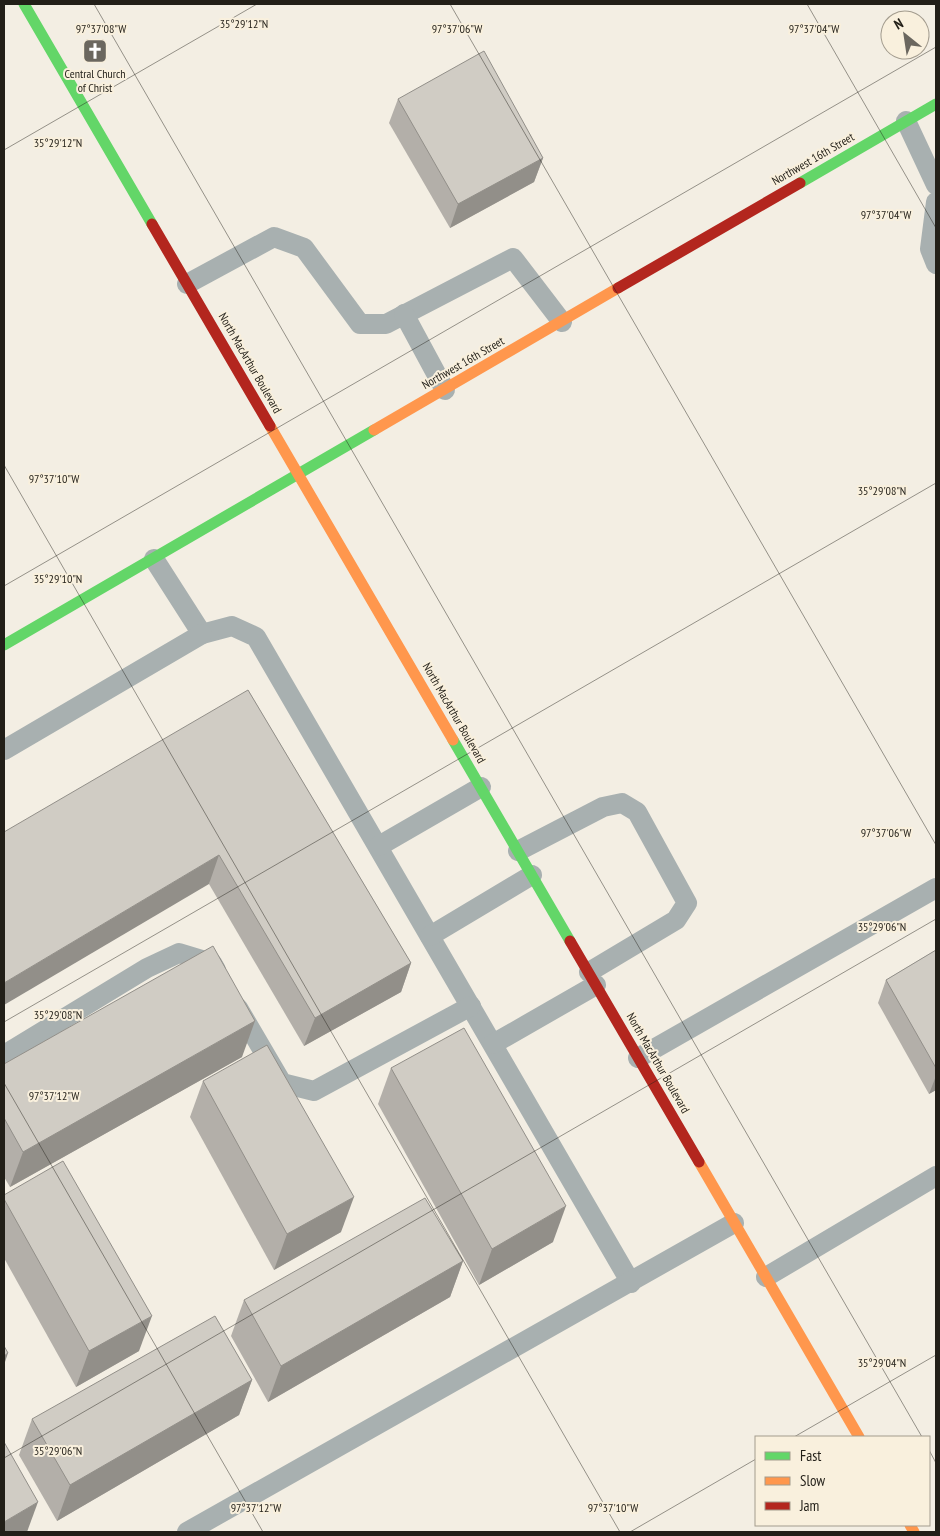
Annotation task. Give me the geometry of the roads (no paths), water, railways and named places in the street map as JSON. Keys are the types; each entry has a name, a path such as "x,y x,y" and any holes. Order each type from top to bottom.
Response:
{"main road":[{"name":"North MacArthur Boulevard","path":"24,4 858,1436"},
{"name":"Northwest 16th Street","path":"4,646 936,104"}],"lane":[{"path":"906,121 936,185"},
{"path":"934,252 936,202"},
{"path":"187,284 274,237 304,248 360,324 386,324 513,258 562,322"},
{"path":"404,314 445,390"},
{"path":"154,559 202,634"},
{"path":"4,750 202,634 232,626 256,636 631,1282"},
{"path":"379,846 481,787"},
{"path":"493,1044 593,979 676,920 687,903 637,812 622,803 603,806 518,851"},
{"path":"430,936 532,875"},
{"path":"638,1058 936,888"},
{"path":"4,1055 147,968 179,953 212,962 282,1083 314,1091 471,1006"},
{"path":"766,1277 936,1176"},
{"path":"187,1532 734,1223"}],"place":[{"name":"Central Church of Christ","path":"95,51"}]}
